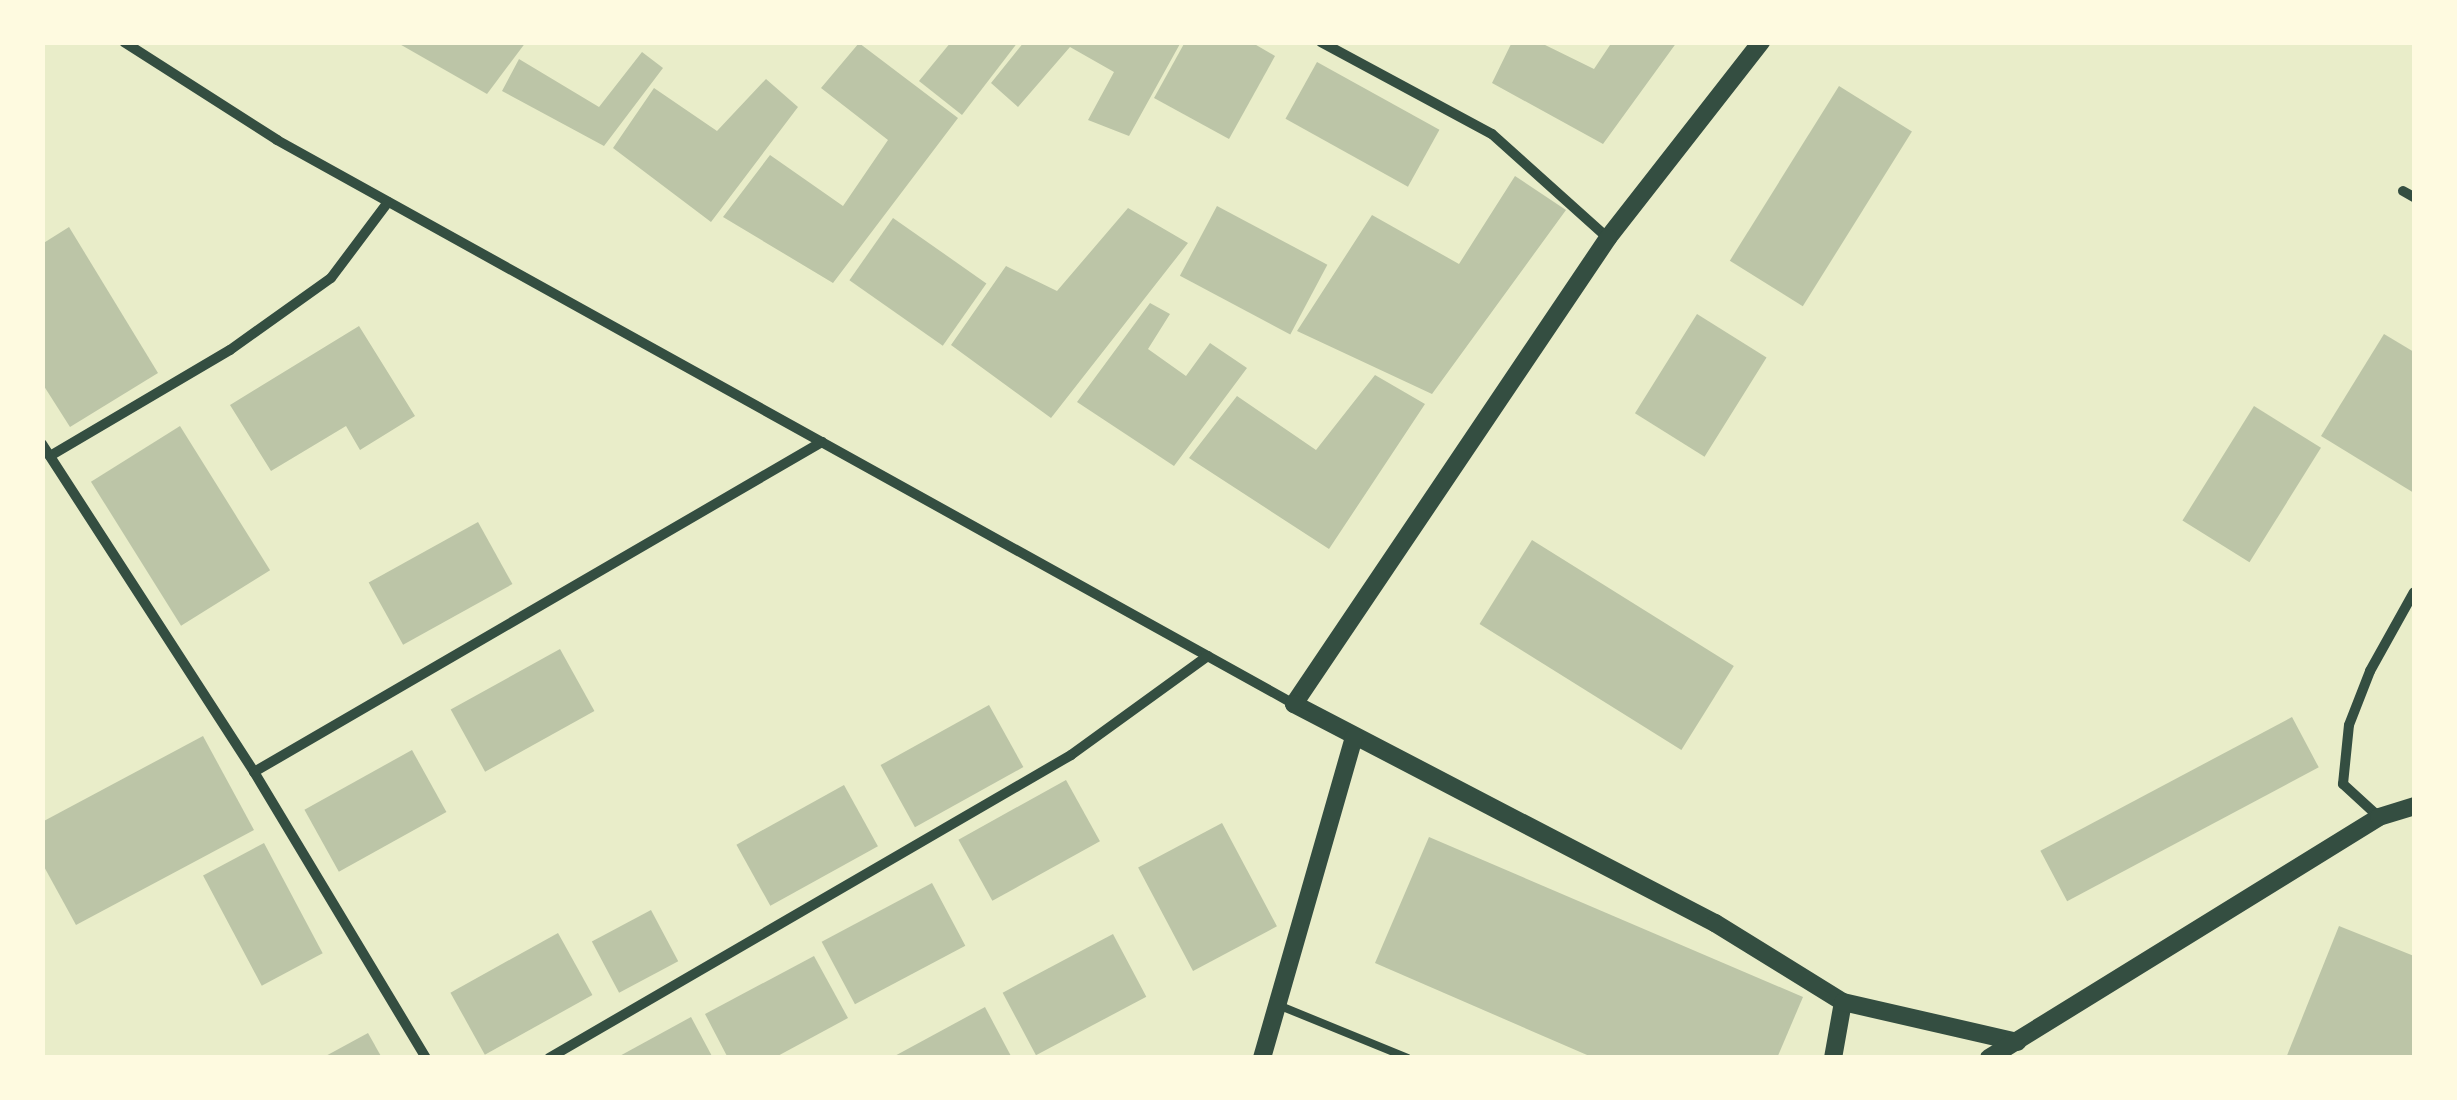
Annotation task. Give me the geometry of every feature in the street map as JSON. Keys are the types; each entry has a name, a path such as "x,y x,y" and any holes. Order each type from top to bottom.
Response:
{"street":[{"path":"124,42 276,140 1354,738 1715,923 1844,1002 2016,1042"},
{"path":"1322,42 1492,134 1608,238"},
{"path":"1294,704 1608,238 1761,42"},
{"path":"50,456 230,350 331,278 388,202"},
{"path":"254,772 822,442"},
{"path":"42,444 254,772 426,1058"},
{"path":"2379,817 2342,784 2349,725 2370,672 2414,592"},
{"path":"550,1058 1071,755 1208,656"},
{"path":"1262,1058 1354,738"},
{"path":"1989,1058 2379,817 2414,806"},
{"path":"1832,1058 1844,1002"}],"lane":[{"path":"1277,1005 1408,1058"}],"building":[{"path":"396,42 526,42 487,94"},
{"path":"951,42 1018,42 962,115 919,81"},
{"path":"1024,42 1181,42 1129,136 1088,120 1114,72 1070,47 1018,107 991,83"},
{"path":"1185,42 1251,42 1275,56 1229,139 1154,98"},
{"path":"1512,42 1539,42 1594,69 1612,42 1677,42 1603,144 1492,83"},
{"path":"859,43 958,118 833,283 723,217 770,155 843,206 888,140 821,88"},
{"path":"642,52 663,68 604,146 502,91 519,59 599,107"},
{"path":"1317,62 1439,130 1408,187 1285,119"},
{"path":"766,79 798,107 711,222 613,148 654,88 717,131"},
{"path":"1839,86 1912,132 1803,306 1730,261"},
{"path":"1515,176 1566,210 1432,394 1297,331 1372,215 1459,264"},
{"path":"1217,206 1327,265 1290,334 1180,276"},
{"path":"1128,208 1188,243 1051,418 951,345 1006,266 1057,291"},
{"path":"893,218 986,283 943,346 849,280"},
{"path":"69,227 158,373 70,427 42,383 42,244"},
{"path":"1150,303 1170,314 1148,349 1186,376 1210,343 1247,368 1174,466 1077,402"},
{"path":"1697,314 1767,357 1705,457 1635,413"},
{"path":"359,326 415,416 360,450 346,426 271,471 230,405"},
{"path":"2384,334 2414,352 2414,493 2321,436"},
{"path":"1375,375 1425,404 1329,549 1189,458 1237,396 1316,450"},
{"path":"2254,406 2321,448 2249,562 2182,520"},
{"path":"180,426 270,570 181,626 91,482"},
{"path":"478,522 512,584 403,645 369,583"},
{"path":"1532,540 1734,666 1681,750 1480,624"},
{"path":"560,649 594,711 485,772 451,710"},
{"path":"989,705 1023,767 915,827 881,765"},
{"path":"2292,717 2319,767 2067,901 2040,851"},
{"path":"203,736 254,830 76,925 42,863 42,822"},
{"path":"412,750 446,812 339,872 304,810"},
{"path":"1066,780 1100,841 992,901 958,840"},
{"path":"844,785 878,846 770,906 736,845"},
{"path":"1222,823 1277,926 1193,971 1138,868"},
{"path":"1429,837 1803,997 1777,1058 1594,1058 1375,963"},
{"path":"264,843 323,953 262,986 203,875"},
{"path":"932,883 965,946 855,1004 822,942"},
{"path":"651,910 678,961 619,993 592,941"},
{"path":"2339,926 2414,956 2414,1058 2286,1058"},
{"path":"558,933 592,995 485,1055 450,993"},
{"path":"1113,934 1146,997 1036,1055 1003,993"},
{"path":"814,956 848,1018 774,1058 728,1058 705,1014"},
{"path":"985,1007 1012,1058 891,1058"},
{"path":"691,1017 713,1058 616,1058"},
{"path":"368,1033 382,1058 322,1058"}]}
